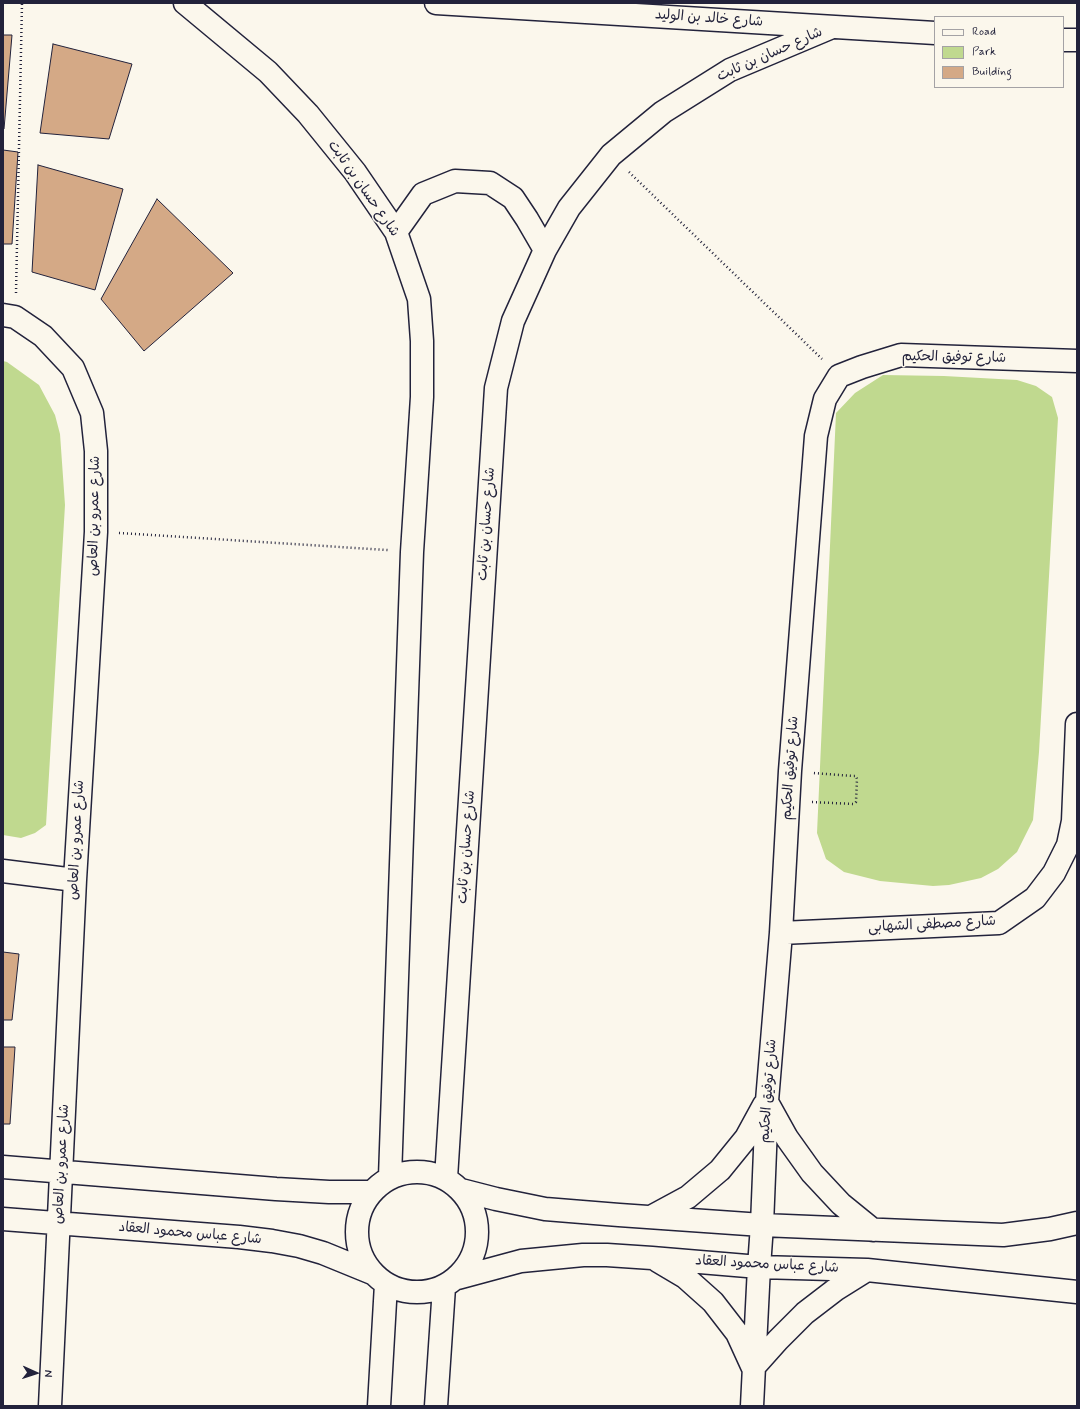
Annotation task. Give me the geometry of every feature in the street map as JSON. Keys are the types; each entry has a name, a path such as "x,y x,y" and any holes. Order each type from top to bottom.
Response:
{"street":[{"name":"شارع حسان بن ثابت","path":"185,3 268,72 308,114 355,172 396,232 419,299 422,341 422,397 412,552 390,1177"},
{"name":"شارع خالد بن الوليد","path":"436,3 634,8 832,27 934,33"},
{"name":"شارع حسان بن ثابت","path":"454,1184 496,388 513,321 545,250 569,208 611,155 663,112 730,70 832,27"},
{"path":"1064,40 1077,40"},
{"path":"396,232 423,194 456,180 490,183 513,198 545,250"},
{"name":"شارع عمرو بن العاص","path":"9,316 43,336 73,368 92,413 96,451 96,532 75,880 50,1406"},
{"name":"شارع توفيق الحكيم","path":"752,1406 767,1101 781,933 790,771 816,436 825,399 839,376 900,355 1077,361"},
{"name":"شارع مصطفى الشهابى","path":"781,933 999,923 1011,915 1035,898 1054,873 1068,845 1073,821 1077,724"},
{"path":"3,871 75,880"},
{"path":"651,1217 688,1197 720,1170 746,1138 767,1101"},
{"path":"767,1101 787,1138 812,1173 841,1204 873,1230"},
{"path":"3,1167 296,1190 372,1192"},
{"path":"454,1184 471,1204 477,1219 478,1235 475,1251 468,1265 451,1282 424,1293 404,1292 379,1279 360,1252 357,1236 358,1220 363,1205 372,1192 390,1177 409,1172 428,1172 454,1184 496,1199 546,1208 651,1217 762,1225 1002,1235 1050,1229 1077,1223"},
{"name":"شارع عباس محمود العقاد","path":"3,1219 239,1237 272,1241 317,1251 379,1279"},
{"name":"شارع عباس محمود العقاد","path":"451,1282 521,1262 583,1255 652,1258 759,1267 867,1270 1077,1292"},
{"path":"652,1258 685,1277 713,1302 737,1333 753,1368 778,1340 805,1314 835,1290 867,1270"},
{"path":"379,1279 379,1406"},
{"path":"436,1406 451,1282"}],"path":[{"path":"9,316 22,3"},
{"path":"611,155 839,376"},
{"path":"96,532 412,552"},
{"path":"788,800 853,804 856,802 856,776 790,771"}],"green space":[{"path":"3,361 7,362 39,385 55,415 60,434 65,505 46,825 35,833 21,838 3,835"},
{"path":"883,375 944,376 1017,380 1036,386 1052,397 1058,418 1039,752 1033,820 1017,852 998,869 981,878 949,885 933,886 880,881 844,872 826,859 817,833 836,413 855,393"}],"building":[{"path":"3,35 12,35 4,129 3,129"},
{"path":"53,44 132,64 109,139 40,133"},
{"path":"3,150 18,152 12,244 3,244"},
{"path":"38,165 123,189 95,290 32,272"},
{"path":"157,199 233,273 144,351 101,299"},
{"path":"3,952 19,954 12,1020 3,1020"},
{"path":"3,1047 15,1047 10,1124 3,1124"}]}
